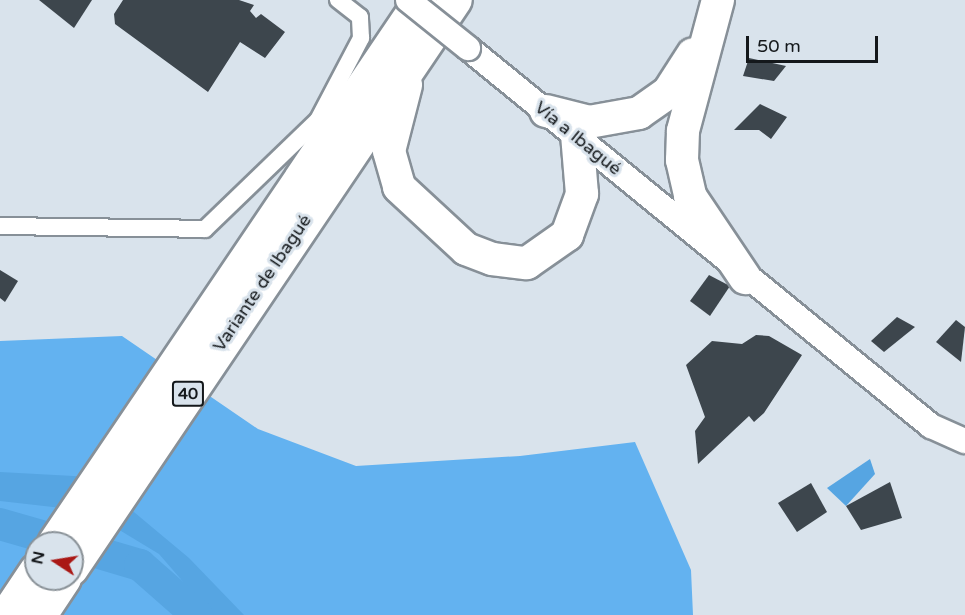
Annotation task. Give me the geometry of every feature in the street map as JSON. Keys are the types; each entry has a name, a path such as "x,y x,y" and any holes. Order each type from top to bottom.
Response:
{"highway":[{"name":"Variante de Ibagué","path":"84,550 421,0"},
{"name":"Variante de Ibagué","path":"63,531 292,212 412,62 456,0"},
{"path":"546,111 589,122 614,120 656,103 690,62 697,42 698,0"},
{"path":"718,0 683,131 682,160 690,196 745,278"},
{"path":"412,62 389,151 391,167 409,199 466,249 527,263 560,243 580,207 577,135"},
{"path":"6,615 24,588"},
{"path":"41,615 57,591"}],"main road":[{"name":"Vía a Ibagué","path":"408,0 577,135 745,278 931,426 965,441"}],"street":[{"path":"0,226 205,229 318,120 361,38 360,17 338,0"}],"shaded area":[{"path":"122,336 258,429 356,466 520,456 635,442 691,570 693,615 0,615 0,341"},
{"path":"870,459 875,474 846,506 827,488"},
{"path":"0,472 92,477 189,558 244,615 212,615 159,554 88,511 0,501"}],"building":[{"path":"39,0 92,0 74,28"},
{"path":"123,0 239,0 254,5 250,11 256,18 261,14 285,32 265,58 240,42 208,92 115,24 114,14"},
{"path":"749,58 786,66 774,81 743,76"},
{"path":"760,104 787,117 771,139 759,130 734,130"},
{"path":"0,270 18,281 5,302 0,298"},
{"path":"709,275 730,286 710,316 690,301"},
{"path":"897,317 915,327 884,352 871,341"},
{"path":"956,320 965,327 961,362 936,342"},
{"path":"756,335 769,336 802,355 764,413 754,422 749,416 698,464 695,431 705,417 686,365 712,341 742,344"},
{"path":"890,482 902,518 861,530 846,506"},
{"path":"811,483 827,512 797,532 778,503"}],"waterway":[{"path":"0,524 24,531"},
{"path":"84,549 140,565 197,615"}]}
